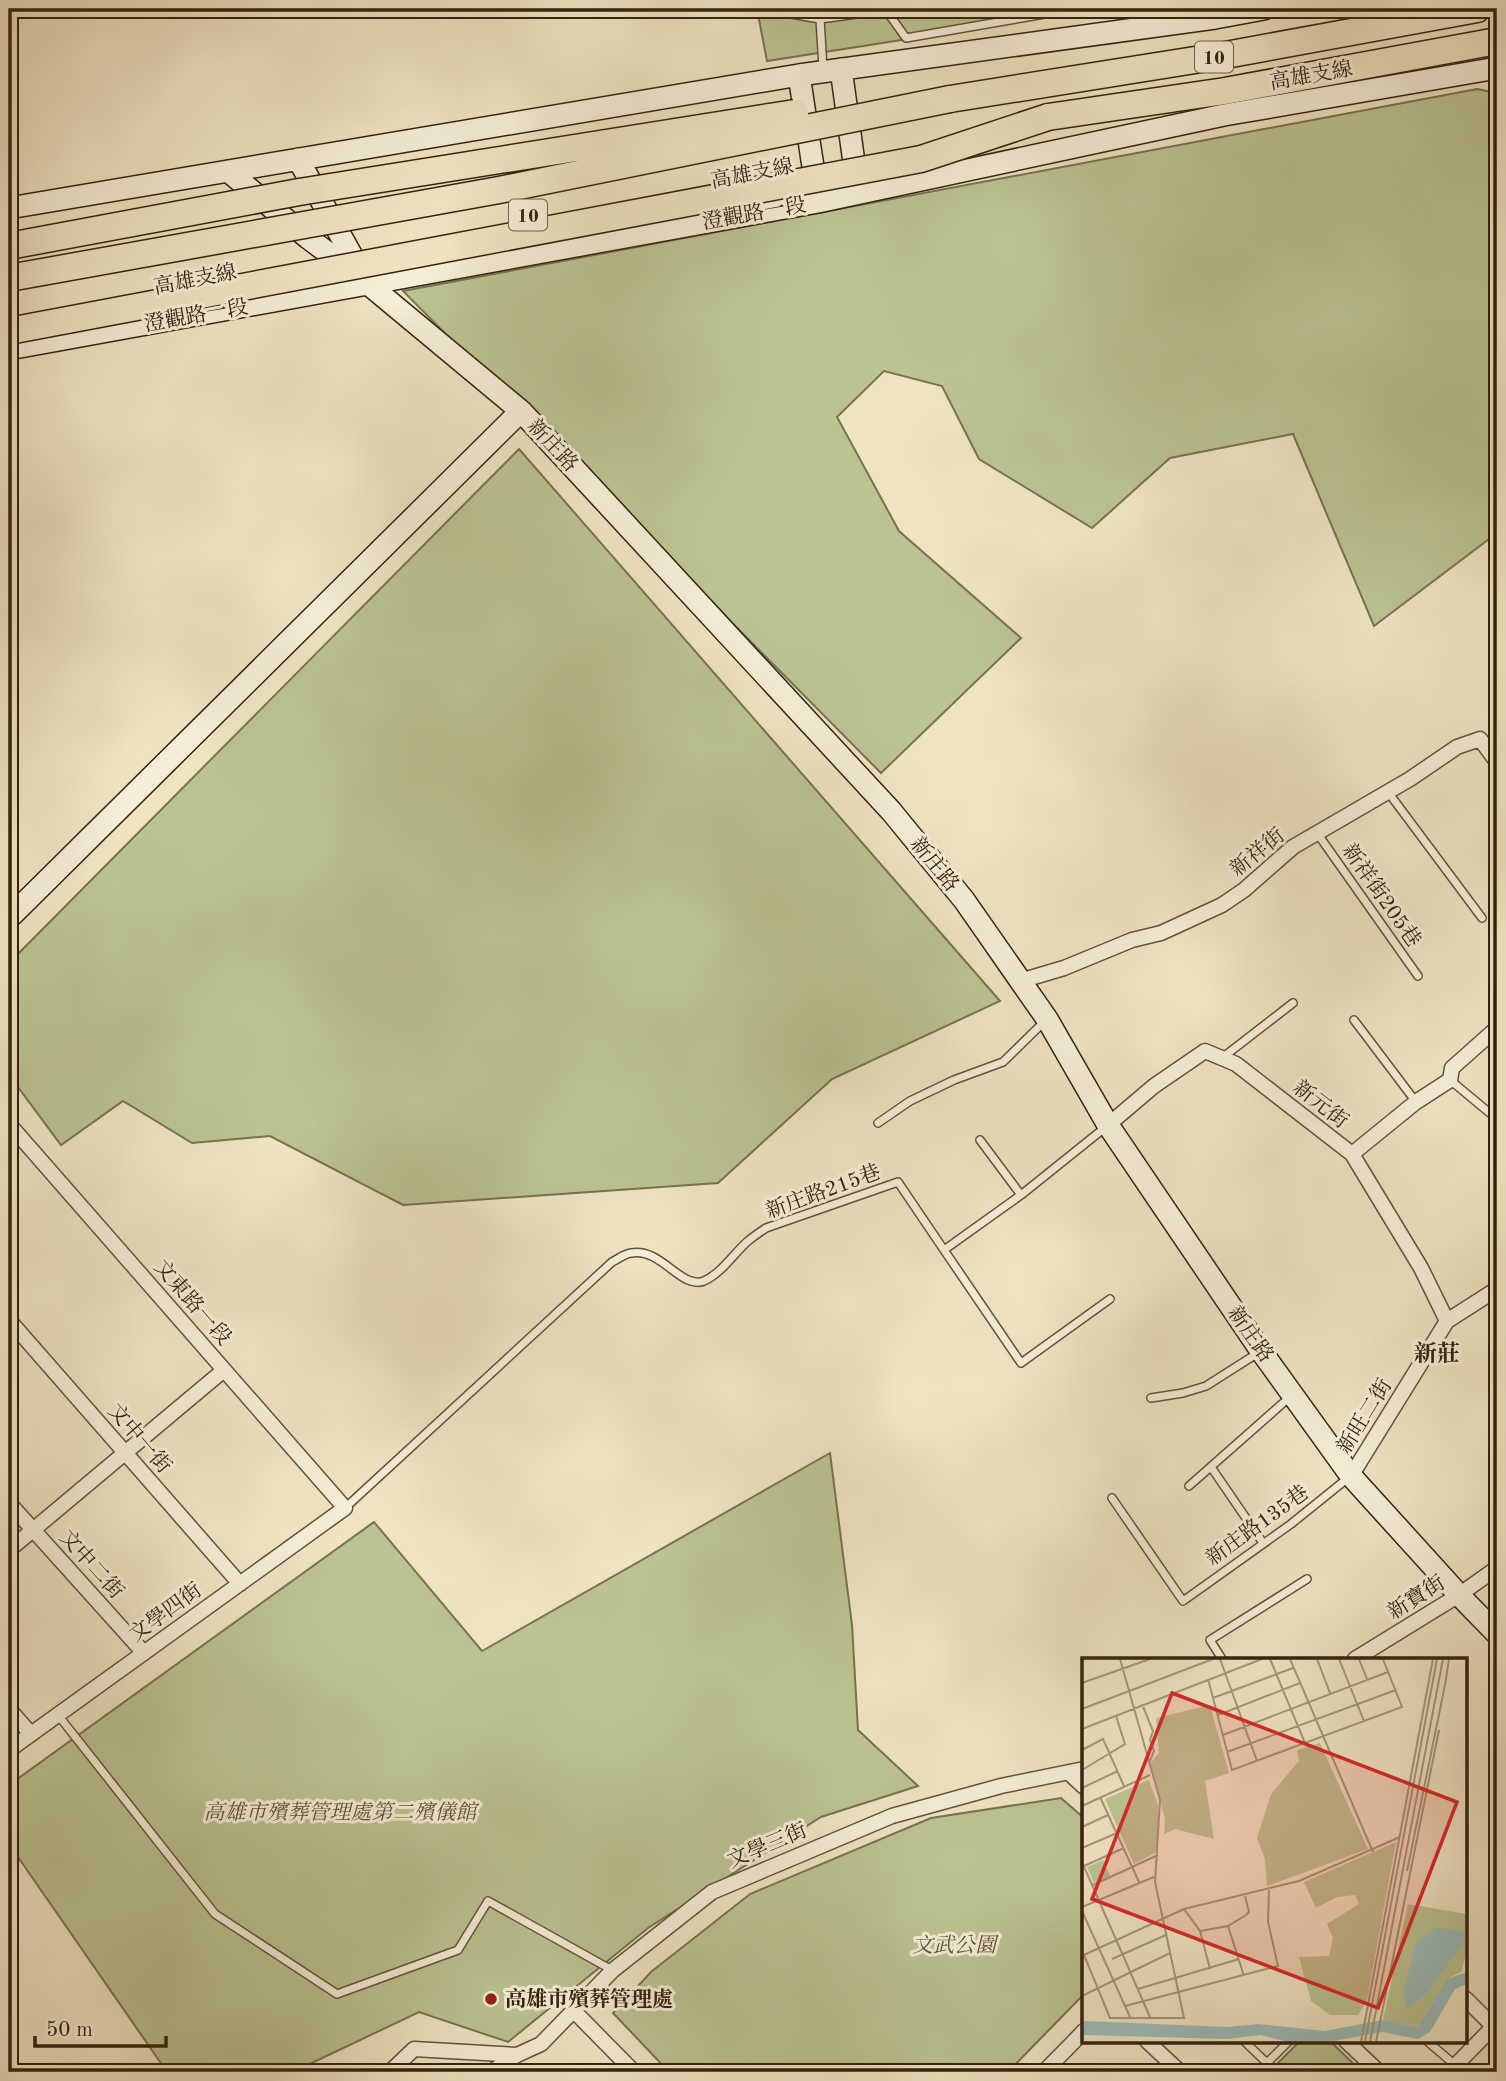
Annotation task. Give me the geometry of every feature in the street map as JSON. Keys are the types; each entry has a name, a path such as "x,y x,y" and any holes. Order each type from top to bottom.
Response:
{"highway":[{"name":"高雄支線","path":"9,278 499,190 950,99 1220,56 1477,9"},
{"name":"高雄支線","path":"9,314 1048,117 1225,91 1497,41"},
{"path":"9,246 299,192 801,112 950,99"},
{"path":"9,331 921,159 1048,117"}],"street":[{"path":"9,208 799,75 1264,9"},
{"name":"澄觀路一段","path":"9,349 818,202 1224,115 1497,68"},
{"path":"832,70 858,193"},
{"path":"799,75 818,202"},
{"name":"新庄路","path":"298,159 367,283 521,411 891,811 964,900 1047,1019 1108,1125 1261,1350 1352,1476 1458,1595 1497,1634"},
{"path":"228,171 367,283"},
{"path":"9,918 521,411"},
{"name":"新祥街","path":"1020,981 1064,968 1132,940 1161,933 1222,905 1244,890 1293,847 1388,792 1457,747 1480,739 1497,762"},
{"path":"1352,1154 1416,1102 1450,1080 1452,1068 1497,1028"},
{"path":"1108,1125 1154,1086 1205,1051 1222,1058"},
{"name":"新元街","path":"1222,1058 1236,1064 1352,1154 1421,1268 1447,1321"},
{"name":"文東路一段","path":"9,1124 345,1508"},
{"name":"新旺二街","path":"1352,1476 1447,1321 1497,1289"},
{"name":"文中一街","path":"9,1320 240,1584"},
{"path":"9,1550 224,1370"},
{"name":"文中二街","path":"9,1503 144,1653"},
{"name":"文學四街","path":"9,1750 345,1508"},
{"name":"新寶街","path":"1357,1658 1497,1568"},
{"path":"9,1709 31,1734"},
{"name":"文學三街","path":"491,2072 517,2054 541,2044 612,1971 712,1892 892,1816 1001,1786 1082,1770"},
{"path":"1069,1773 1082,1785"},
{"path":"1453,2069 1496,2026 1468,2001"},
{"path":"574,2011 634,2072"},
{"path":"1044,2072 1082,2033"},
{"path":"1148,2042 1180,2072"},
{"path":"1347,2042 1379,2072"},
{"path":"390,2072 414,2049 517,2054"}],"lane":[{"path":"778,9 779,12 820,19 886,10 906,38 1074,9"},
{"path":"820,19 832,70"},
{"path":"1388,792 1482,918"},
{"name":"新祥街205巷","path":"1317,833 1418,976"},
{"path":"1222,1058 1293,1003"},
{"path":"878,1123 909,1101 1003,1062 1047,1019"},
{"path":"1354,1020 1416,1102"},
{"path":"1450,1080 1497,1119"},
{"path":"1108,1125 1021,1195 944,1250 1021,1363 1110,1299"},
{"path":"980,1140 1021,1195"},
{"name":"新庄路215巷","path":"345,1508 612,1262 628,1253 641,1252 656,1256 689,1282 702,1282 715,1274 748,1240 766,1228 898,1182 944,1250"},
{"path":"1151,1398 1183,1394 1206,1386 1261,1350"},
{"path":"1189,1486 1294,1394"},
{"path":"1211,1466 1263,1543"},
{"name":"新庄路135巷","path":"1112,1498 1183,1601 1352,1476"},
{"path":"1221,1658 1210,1640 1307,1579"},
{"path":"58,1715 215,1914 337,1994 458,1950 488,1901 612,1971"},
{"path":"1245,2042 1267,2063"},
{"path":"1258,2072 1288,2042"},
{"path":"1428,2042 1453,2069"},
{"path":"1156,2072 1168,2061"}],"green space":[{"path":"757,9 1099,9 767,61"},
{"path":"1477,89 1497,93 1497,533 1374,626 1293,434 1170,458 1092,528 979,459 942,386 884,371 837,417 899,531 1021,638 881,773 403,291"},
{"path":"519,449 1000,1001 832,1079 718,1183 403,1205 270,1136 192,1143 123,1101 61,1145 9,1075 9,963"},
{"name":"高雄市殯葬管理處第二殯儀館","path":"830,1453 852,1625 858,1730 918,1786 821,1817 648,1928 508,2042 419,2012 293,2072 167,2072 9,1844 9,1785 374,1522 482,1651"},
{"name":"文武公園","path":"1061,1798 1082,1816 1082,1996 1008,2072 669,2072 613,2013 651,1972 750,1894 931,1818"},
{"path":"1299,2042 1331,2042 1362,2072 1269,2072"}],"place":[{"name":"高雄市殯葬管理處","path":"491,1999"}],"district":[{"name":"新莊","path":"1437,1353"}]}
